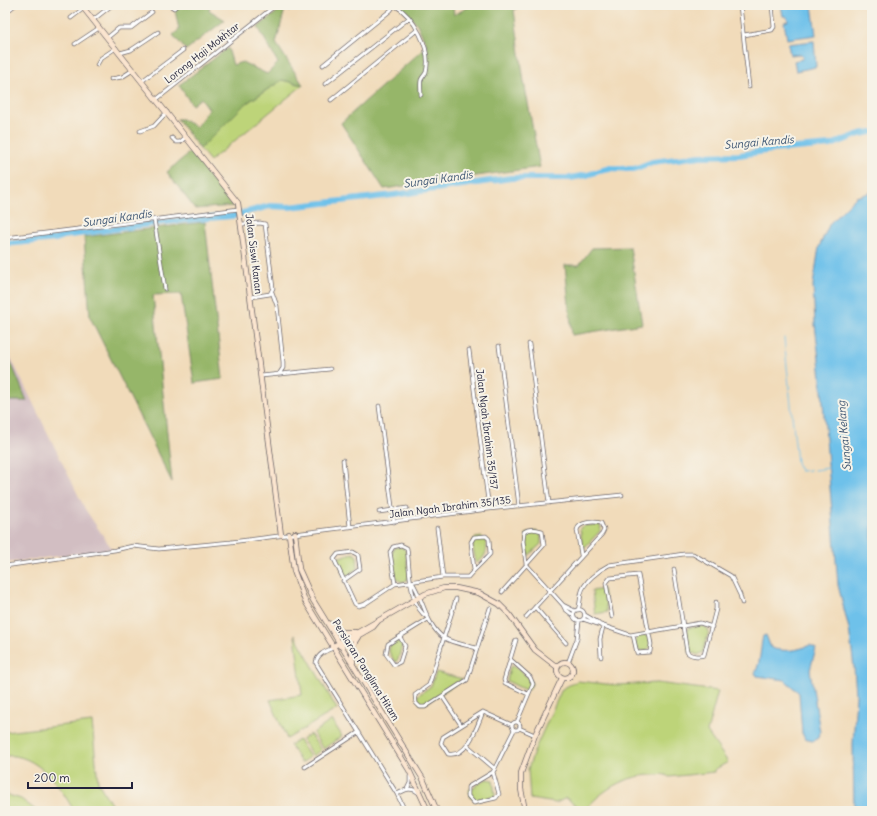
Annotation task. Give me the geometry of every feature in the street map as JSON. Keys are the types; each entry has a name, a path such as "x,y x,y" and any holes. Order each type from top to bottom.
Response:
{"street":[{"path":"5,13 15,5"},
{"path":"93,20 112,5"},
{"path":"169,5 174,8 178,5"},
{"name":"Lorong Haji Mokhtar","path":"157,99 276,5"},
{"path":"323,65 391,10 394,5 409,18 417,30 425,50 426,71 421,80 421,95"},
{"path":"740,5 749,87"},
{"path":"744,35 772,30 774,27 772,5"},
{"path":"71,18 83,6"},
{"name":"Jalan Siswi Kanan","path":"83,6 238,203 242,224 281,535"},
{"path":"107,38 119,28 131,28 152,12"},
{"path":"325,84 409,18"},
{"path":"75,44 99,28"},
{"path":"331,100 417,30"},
{"path":"223,31 230,41"},
{"path":"120,53 132,50 158,32"},
{"path":"96,65 101,58 116,48"},
{"path":"142,81 183,50"},
{"path":"111,79 122,77 133,70"},
{"path":"140,131 154,126 167,112"},
{"path":"172,138 176,142 180,142 186,137"},
{"path":"5,238 240,210"},
{"path":"154,220 166,289"},
{"path":"242,224 260,223 266,227 273,288 272,292 277,306 283,362 283,368 279,374"},
{"path":"251,297 270,294 272,292"},
{"path":"529,344 549,503"},
{"path":"499,346 519,506"},
{"name":"Jalan Ngah Ibrahim 35/137","path":"469,350 490,510"},
{"path":"261,376 330,369"},
{"path":"379,406 394,522"},
{"path":"344,460 350,527"},
{"name":"Jalan Ngah Ibrahim 35/135","path":"5,566 107,552 133,546 159,549 622,495"},
{"path":"379,512 407,508"},
{"path":"526,617 581,555 602,534 604,530 601,523 581,524 578,526 577,530 581,555"},
{"path":"437,528 443,578"},
{"path":"502,592 526,564 544,545 542,531 537,529 526,530 524,532 523,541 526,564 565,609 581,620 630,635 700,624 712,627"},
{"name":"Persiaran Panglima Hitam","path":"295,533 299,569 303,580 324,618 423,779 437,810"},
{"name":"Persiaran Panglima Hitam","path":"289,534 298,585 305,601 409,770 422,795 428,811"},
{"path":"343,581 360,569 359,558 356,552 338,554 334,559 343,581 355,604 358,606 365,604 395,584 443,578 468,577 490,554 489,540 486,536 474,537 471,542 474,570"},
{"path":"395,584 390,552 393,547 397,546 407,548 412,582 411,590 414,600 444,638 476,648"},
{"path":"574,616 577,611 584,587 602,568 609,565 684,554 693,554 731,576 740,594 742,603"},
{"path":"674,569 688,653 701,656 704,655 716,610 716,602"},
{"path":"612,617 606,583 610,578 638,575 652,649 647,653 637,653 633,635"},
{"path":"412,582 417,589 419,597 428,613 428,618"},
{"path":"405,811 397,794 316,663 316,658 432,590 456,588 468,589 488,597 499,604 509,614 535,650 557,667"},
{"path":"456,599 429,685 415,695 414,699 416,703 422,707 467,680 490,608"},
{"path":"563,606 583,612 585,615 602,626"},
{"path":"535,607 566,642"},
{"path":"568,663 577,639 581,620 585,615"},
{"path":"324,618 341,632 358,634"},
{"path":"400,637 405,646 400,662 394,665 386,654 388,644 428,618"},
{"path":"601,657 600,639 602,626"},
{"path":"355,669 352,656 353,645 358,634"},
{"path":"516,640 504,678 504,683 528,694"},
{"path":"510,659 533,681 517,722 512,725"},
{"path":"562,662 568,663 572,666 572,674 569,678 562,678 557,674 557,667 562,662"},
{"path":"525,811 521,789 521,773 535,735 562,678"},
{"path":"442,696 460,725"},
{"path":"483,712 468,746 450,755 441,743 443,737 483,712"},
{"path":"483,712 512,725 514,730"},
{"path":"472,718 476,719 478,725"},
{"path":"517,722 519,728"},
{"path":"468,746 494,771 499,794 496,798 474,803 468,796 468,787 494,771 514,730 519,728 535,735"},
{"path":"305,767 359,732"},
{"path":"407,789 410,783 409,770"},
{"path":"397,794 407,789 414,789 422,795"}],"shaded area":[{"path":"5,346 85,509 112,549 5,563"}],"green space":[{"path":"185,5 210,5 209,10 225,20 186,50 173,35 179,30 175,10"},
{"path":"286,5 276,43 303,85 282,80 245,104 200,149 177,119 182,119 196,127 209,109 201,98 192,105 179,85 228,48 233,65 242,62 267,74 278,63 258,27"},
{"path":"399,5 453,5 454,15 472,5 522,5 514,10 524,82 540,167 384,189 341,123 427,46 417,24"},
{"path":"282,80 303,85 210,161 200,149 245,104"},
{"path":"190,152 233,206 195,209 167,172"},
{"path":"205,222 223,379 194,383 181,294 153,295 172,482 90,317 84,237"},
{"path":"630,247 642,324 572,335 565,265 579,265 592,248"},
{"path":"5,350 27,401 8,401 5,383"},
{"path":"599,524 601,527 600,531 583,549 580,528 583,526"},
{"path":"536,531 541,534 541,544 528,556 526,534"},
{"path":"482,537 485,540 487,548 485,555 476,563 472,543 475,538"},
{"path":"395,547 405,549 409,576 406,581 401,582 396,578 392,552"},
{"path":"353,553 357,556 358,568 347,576 344,575 337,558"},
{"path":"603,589 607,612 595,614 592,591"},
{"path":"700,626 706,627 709,631 703,652 698,655 689,651 686,634 688,628"},
{"path":"295,635 337,709 287,739 270,700 302,695"},
{"path":"643,635 650,640 651,643 646,650 643,651 636,646 635,643 640,636"},
{"path":"398,641 402,646 398,660 395,662 389,652 390,645"},
{"path":"512,666 521,671 528,678 532,684 529,689 525,690 507,681 510,667"},
{"path":"436,672 463,679 425,704 420,704 417,696 431,686"},
{"path":"577,681 616,685 657,683 718,691 707,732 728,762 714,770 714,772 669,777 662,774 643,776 624,781 606,790 584,811 566,798 556,803 530,799 528,769 535,749 562,689"},
{"path":"332,720 342,736 323,749 313,733"},
{"path":"92,722 98,782 115,811 74,811 55,782 37,765 16,756 5,756 5,732"},
{"path":"310,734 321,750 313,756 302,739"},
{"path":"299,740 310,757 301,763 290,745"},
{"path":"486,779 493,780 495,796 475,801 471,798 469,790"},
{"path":"5,794 21,799 37,811 5,811"}],"water":[{"path":"781,5 812,5 816,35 787,39 784,22 788,21 787,17 783,16"},
{"path":"814,41 816,67 796,71 794,61 802,59 803,56 801,54 790,55 788,44"},
{"name":"Sungai Kelang","path":"872,192 872,811 854,811 853,744 856,695 854,667 849,629 838,585 821,378 815,324 813,285 819,247 830,223 856,197"},
{"path":"766,635 771,648 790,650 800,649 810,645 816,648 810,670 820,732 819,738 812,741 805,739 802,733 799,693 785,680 757,676 755,673 763,636"}],"waterway":[{"name":"Sungai Kandis","path":"5,244 56,239 64,236 164,222 231,216 270,206 289,207 394,195 511,178 570,178 587,175 609,168 634,169 652,162 701,156 739,155 772,150 831,145 860,134 872,132"},
{"path":"784,338 797,462 800,471 810,470"},
{"path":"814,470 829,468"}]}
